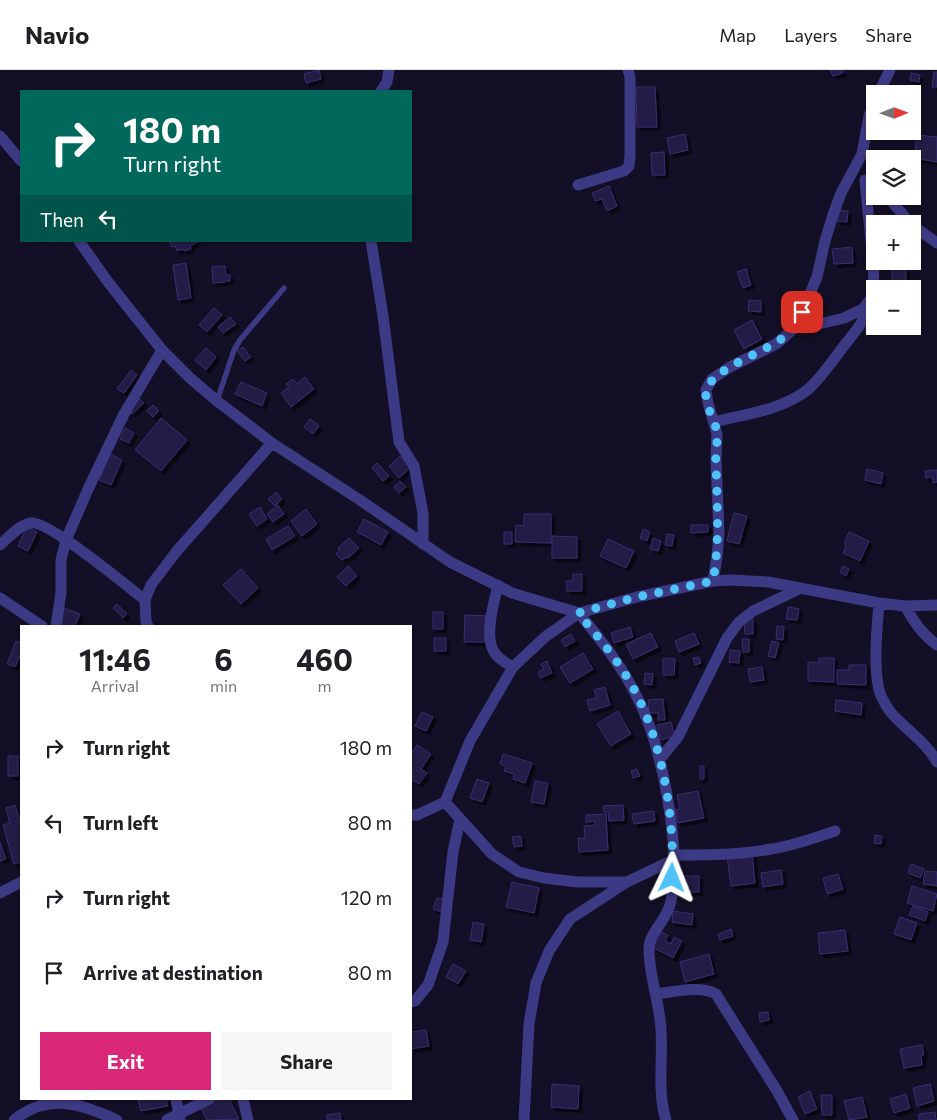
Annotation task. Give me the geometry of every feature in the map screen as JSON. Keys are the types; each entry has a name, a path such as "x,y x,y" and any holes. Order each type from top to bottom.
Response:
{"street":[{"path":"382,90 387,82 388,70"},
{"path":"578,185 624,172 629,166 630,77 628,70"},
{"path":"882,85 890,70"},
{"path":"713,581 719,533 716,460 717,434 706,390 712,380 730,367 776,344 796,327 817,277 834,212 862,154 866,132"},
{"path":"0,136 20,160"},
{"path":"852,174 866,181"},
{"path":"871,205 874,280"},
{"path":"895,205 904,215"},
{"path":"921,232 937,242"},
{"path":"80,242 108,282 162,350 217,401 272,444 360,500 450,562 512,593 578,613 610,654 638,697 660,758 668,801 673,858 672,896 666,914 653,935 649,946 661,1030 660,1066 663,1109 666,1120"},
{"path":"371,242 383,316 399,442 414,466 423,513 423,544"},
{"path":"796,327 815,325 844,318 863,309 866,305"},
{"path":"714,422 765,410 806,391 866,316"},
{"path":"56,625 61,593 61,560 66,540 124,414 162,350"},
{"path":"148,625 145,600 151,585 176,552 272,444"},
{"path":"0,545 18,529 33,522 42,525 66,540 145,600"},
{"path":"412,815 417,815 445,802 470,741 513,667 544,637 578,613 637,597 713,581 768,582 879,603 905,606 937,605"},
{"path":"498,585 493,605 490,638 493,651 499,658 513,667"},
{"path":"660,758 678,737 724,645 739,622 753,612 801,588"},
{"path":"0,598 40,625"},
{"path":"879,603 877,680 881,697 887,708 931,751 937,762"},
{"path":"905,606 925,636 937,645"},
{"path":"445,802 492,854 518,872 544,878 577,882 627,882"},
{"path":"412,1002 415,1001 428,985 443,942 453,852 460,819"},
{"path":"524,1120 529,1024 536,983 549,951 570,919 627,882 673,858 770,850 796,844 835,830"},
{"path":"0,893 20,883"},
{"path":"656,994 699,990 711,991 716,994 777,1090 793,1120"},
{"path":"176,1100 180,1117"},
{"path":"167,1120 180,1117 207,1100"},
{"path":"244,1100 248,1120"},
{"path":"14,1120 24,1112 42,1104 60,1102 90,1108 117,1120"}],"lane":[{"path":"217,401 234,350 240,340 284,288"}],"building":[{"path":"319,70 321,79 306,83 304,74"},
{"path":"830,70 842,70 843,73 833,76"},
{"path":"934,72 937,72 937,87 932,87"},
{"path":"911,73 920,75 919,82 910,80"},
{"path":"636,87 655,87 657,127 637,127"},
{"path":"685,134 688,150 670,154 667,138"},
{"path":"921,135 937,137 937,162 921,159 921,150 915,150 916,140 921,140"},
{"path":"664,152 665,175 652,175 651,153"},
{"path":"609,186 617,206 607,211 602,199 595,201 592,193"},
{"path":"837,210 848,211 847,222 837,221"},
{"path":"170,242 197,242 190,246 191,249 184,251 183,249 177,251 175,246 172,247"},
{"path":"852,247 853,263 834,264 832,249"},
{"path":"186,263 191,298 178,300 173,265"},
{"path":"225,266 226,275 230,275 230,281 213,283 212,267"},
{"path":"746,269 751,285 743,288 737,272"},
{"path":"892,270 906,270 906,280 892,280"},
{"path":"749,300 761,301 761,312 748,311"},
{"path":"214,308 222,315 207,332 199,325"},
{"path":"230,317 236,324 223,333 218,327"},
{"path":"752,320 762,339 744,349 734,330"},
{"path":"243,347 251,357 245,361 237,351"},
{"path":"206,348 216,357 206,370 195,360"},
{"path":"131,370 137,375 124,393 117,389"},
{"path":"305,377 314,389 291,407 281,393 289,387 286,384 293,379 297,384"},
{"path":"241,382 267,393 262,406 235,394"},
{"path":"140,399 144,403 132,414 129,409"},
{"path":"153,405 159,411 153,417 147,411"},
{"path":"161,418 187,440 161,471 135,450"},
{"path":"310,419 319,426 313,434 304,427"},
{"path":"125,428 134,433 129,443 120,439"},
{"path":"110,454 122,460 111,485 99,480"},
{"path":"400,456 410,468 399,478 389,466"},
{"path":"377,463 389,476 383,481 372,468"},
{"path":"867,469 883,473 881,484 865,480"},
{"path":"937,470 937,482 933,483 932,477 926,478 925,471"},
{"path":"400,481 406,487 399,493 394,487"},
{"path":"276,492 282,499 275,506 268,499"},
{"path":"278,505 284,514 273,522 267,514"},
{"path":"260,507 267,519 257,526 249,514"},
{"path":"306,509 317,524 302,536 291,521"},
{"path":"734,513 747,516 739,544 727,541"},
{"path":"524,514 551,514 551,543 515,542 516,525 524,526"},
{"path":"364,519 388,532 381,545 357,532"},
{"path":"691,525 708,525 708,532 691,533"},
{"path":"288,526 295,536 272,550 266,539"},
{"path":"27,527 37,532 28,551 18,546"},
{"path":"643,529 650,532 647,541 640,538"},
{"path":"504,532 512,532 512,544 504,544"},
{"path":"849,532 869,541 860,561 843,553 846,546 844,544"},
{"path":"667,534 674,535 672,546 665,545"},
{"path":"552,536 577,537 577,558 552,558"},
{"path":"349,538 359,548 348,558 342,560 336,554 340,550 338,548"},
{"path":"653,538 661,541 658,551 650,549"},
{"path":"608,539 634,551 626,568 600,556"},
{"path":"348,566 357,576 346,586 337,577"},
{"path":"843,566 849,569 846,576 840,572"},
{"path":"241,569 258,588 241,604 223,585"},
{"path":"573,574 582,574 582,591 567,591 566,581 573,581"},
{"path":"117,604 127,614 123,618 113,608"},
{"path":"788,607 799,609 797,620 786,619"},
{"path":"64,608 80,614 75,625 57,625"},
{"path":"433,612 443,612 443,629 433,629"},
{"path":"465,615 489,616 489,642 464,642"},
{"path":"744,619 753,619 753,634 745,634"},
{"path":"777,626 784,627 783,640 776,639"},
{"path":"630,627 633,637 614,643 611,633"},
{"path":"651,633 658,647 633,659 626,644"},
{"path":"694,633 699,644 679,652 675,641"},
{"path":"571,634 575,641 565,647 561,640"},
{"path":"434,638 446,638 446,651 434,651"},
{"path":"742,639 749,639 749,652 743,652"},
{"path":"16,641 20,643 20,655 15,667 7,664"},
{"path":"772,641 779,643 775,658 768,656"},
{"path":"730,650 740,651 739,663 729,662"},
{"path":"583,653 593,669 570,683 560,667"},
{"path":"699,657 701,663 695,665 693,658"},
{"path":"663,658 675,659 674,675 663,675"},
{"path":"819,658 834,658 834,682 808,681 808,662 819,663"},
{"path":"547,661 552,673 540,678 538,672 544,669 541,664"},
{"path":"849,665 866,665 866,685 837,684 837,670 849,670"},
{"path":"762,667 764,680 750,682 748,669"},
{"path":"645,673 653,674 652,685 644,684"},
{"path":"605,687 610,705 590,711 587,700 597,698 594,690"},
{"path":"663,699 665,720 658,720 658,713 649,713 648,700"},
{"path":"836,700 862,703 861,715 835,711"},
{"path":"618,711 631,734 611,746 597,724"},
{"path":"422,712 433,717 426,731 415,726"},
{"path":"671,722 675,736 661,740 657,725"},
{"path":"417,745 431,754 421,769 427,773 419,784 412,780 414,773 412,772 412,752"},
{"path":"503,754 532,763 525,783 513,779 514,774 504,771 506,766 500,764"},
{"path":"8,756 18,756 18,776 8,776"},
{"path":"700,766 704,766 704,779 700,779"},
{"path":"637,769 640,776 633,778 631,771"},
{"path":"477,779 489,783 482,802 470,798"},
{"path":"535,781 548,783 544,804 531,802"},
{"path":"698,791 704,818 678,823 675,810 680,809 677,795"},
{"path":"15,805 20,818 20,862 14,864 3,825 10,823 6,808"},
{"path":"623,805 624,820 609,821 608,812 604,812 603,806"},
{"path":"654,811 655,821 634,824 632,814"},
{"path":"606,814 608,850 579,852 578,838 585,838 584,826 595,825 595,821 586,822 586,815"},
{"path":"875,835 882,836 881,844 874,843"},
{"path":"521,836 522,846 514,847 512,837"},
{"path":"0,842 6,859 0,861"},
{"path":"752,852 755,883 731,886 727,855"},
{"path":"911,864 924,869 920,878 908,873"},
{"path":"781,870 783,884 763,887 761,873"},
{"path":"925,871 937,872 937,886 923,884"},
{"path":"838,874 843,889 827,894 823,878"},
{"path":"684,876 699,876 699,892 685,892"},
{"path":"512,882 539,888 534,913 506,907"},
{"path":"912,886 937,894 933,911 907,903"},
{"path":"437,898 445,900 442,912 433,909"},
{"path":"913,906 928,912 925,921 909,915"},
{"path":"673,911 693,914 692,925 672,922"},
{"path":"900,917 917,923 911,940 894,934"},
{"path":"473,922 484,924 481,942 470,940"},
{"path":"731,929 733,936 720,940 718,934"},
{"path":"845,930 848,951 820,954 818,933"},
{"path":"661,932 668,935 665,941 671,944 674,937 682,941 673,958 652,947"},
{"path":"709,954 714,974 685,982 680,962"},
{"path":"453,964 466,971 458,984 446,977"},
{"path":"768,1012 769,1020 760,1022 759,1013"},
{"path":"426,1030 429,1046 412,1049 412,1032"},
{"path":"922,1045 924,1055 921,1055 922,1065 904,1068 900,1049"},
{"path":"552,1084 579,1086 578,1109 551,1107"},
{"path":"930,1084 934,1101 917,1106 913,1088"},
{"path":"810,1091 817,1109 805,1114 798,1097"},
{"path":"906,1094 910,1108 894,1113 890,1099"},
{"path":"821,1095 832,1095 832,1115 822,1115"},
{"path":"862,1097 867,1117 849,1120 844,1101"},
{"path":"138,1100 166,1100 168,1106 141,1111"},
{"path":"213,1100 230,1100 239,1119 207,1120 200,1107"},
{"path":"935,1112 936,1120 919,1120 919,1114"},
{"path":"340,1113 341,1120 327,1120 327,1115"}],"route":[{"path":"672,878 673,855 668,801 660,758 638,697 598,637 578,613 637,597 713,581 719,533 716,460 717,434 706,390 712,380 730,367 762,352 790,333 796,327 802,312"}]}
